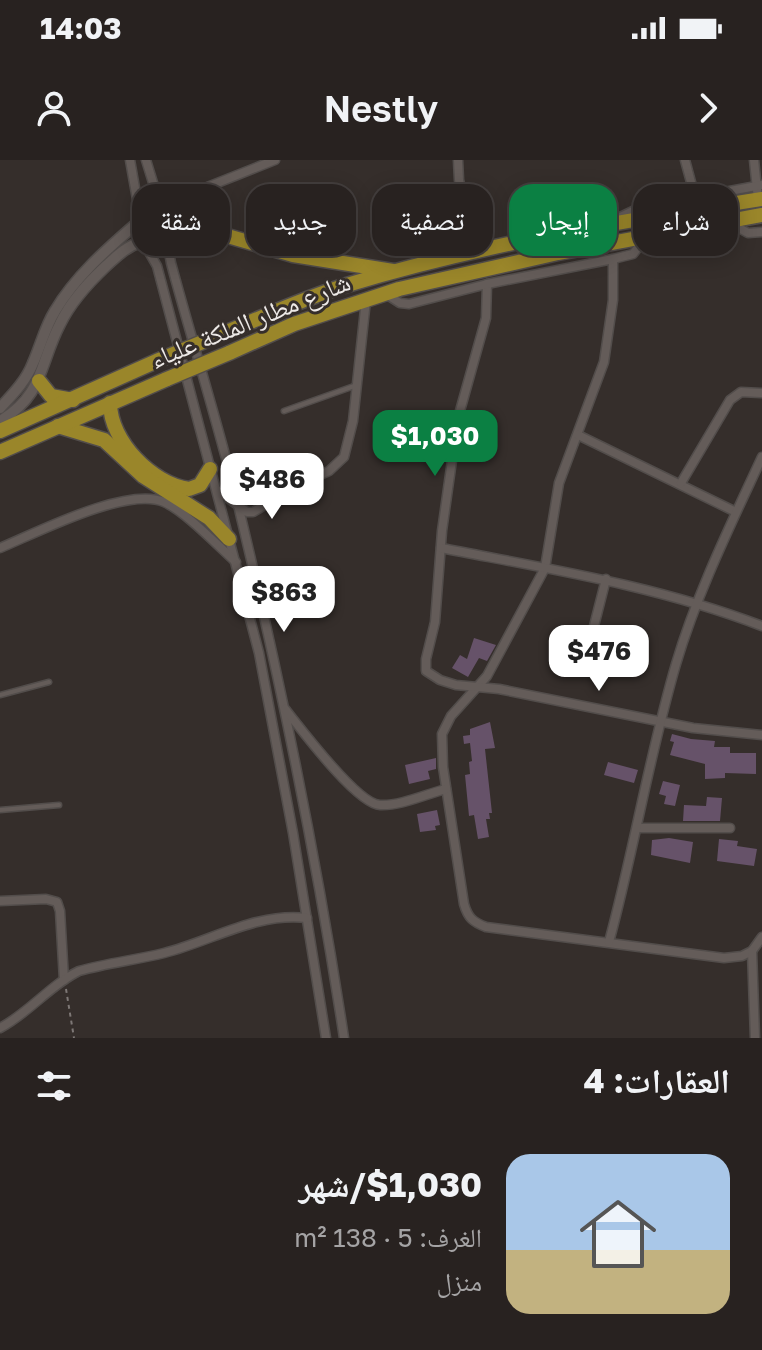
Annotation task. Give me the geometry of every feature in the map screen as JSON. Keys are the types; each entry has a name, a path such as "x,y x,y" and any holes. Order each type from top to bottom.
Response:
{"highway":[{"name":"شارع مطار الملكة علياء","path":"617,222 760,192"},
{"name":"شارع مطار الملكة علياء","path":"738,219 762,215"},
{"path":"230,235 293,255 398,272"},
{"name":"شارع مطار الملكة علياء","path":"0,452 294,324 367,299 558,253 633,239"},
{"name":"شارع مطار الملكة علياء","path":"0,431 159,360 346,285 463,256"},
{"path":"39,381 51,396 73,400"},
{"path":"110,403 112,422 120,439 147,468 164,480 189,489 200,485 210,469"},
{"path":"58,426 104,440 143,476 209,518 229,539"}],"street":[{"path":"130,160 133,184"},
{"path":"146,160 154,184"},
{"path":"215,184 275,160"},
{"path":"458,160 460,184"},
{"path":"685,160 691,184"},
{"path":"738,194 760,192 754,160"},
{"path":"0,408 30,371 43,334 62,299 132,226"},
{"path":"738,227 748,233 762,232"},
{"path":"0,421 22,405 39,381 53,337 74,300 95,276 132,247"},
{"path":"386,293 400,303 409,304 487,284 633,254"},
{"path":"151,256 157,266 217,490 270,707 326,1038"},
{"path":"170,256 239,507 284,709 344,1038"},
{"path":"613,259 613,300 604,362 556,497 545,568 498,658 478,687 444,725 442,748 446,789 462,896 467,915 473,922 486,927 716,957 742,956 752,951 762,937"},
{"path":"487,284 486,318 460,410 441,548 435,622 426,671 440,680 659,722 762,735"},
{"path":"217,490 247,512 257,511 300,484 329,471 344,457 350,439 367,299"},
{"path":"681,483 730,400 741,392 762,392"},
{"path":"578,435 736,512"},
{"path":"609,942 638,828 659,722 677,662 698,603 762,457"},
{"path":"231,483 280,481 300,484"},
{"path":"0,548 87,512 120,502 151,499 173,507 236,562"},
{"path":"441,548 606,579 698,603 762,626"},
{"path":"593,630 606,579"},
{"path":"284,709 352,788 374,804 392,803 446,789"},
{"path":"638,828 730,828"},
{"path":"0,901 46,899 57,902 64,980"},
{"path":"0,1028 64,980 90,968 195,944 264,919 282,916 307,918"},
{"path":"752,951 755,1038"}],"lane":[{"path":"284,411 358,384"},
{"path":"0,695 49,682"},
{"path":"0,810 59,805"}],"path":[{"path":"64,980 74,1038"}],"building":[{"path":"474,638 496,645 487,661 479,658 468,677 452,668 460,655 467,659"},
{"path":"490,722 495,748 485,749 492,813 489,813 490,819 486,819 489,837 478,839 474,815 469,816 465,775 470,774 470,743 464,744 463,736 470,735 470,729"},
{"path":"672,734 715,741 714,747 730,747 730,753 756,753 756,774 725,773 725,778 705,779 705,764 670,755 674,742 670,741"},
{"path":"436,758 436,769 428,771 430,779 409,784 405,765"},
{"path":"608,762 638,770 634,783 604,775"},
{"path":"663,781 680,785 675,806 664,804 666,796 659,794"},
{"path":"707,797 722,798 720,821 683,821 684,805 706,806"},
{"path":"437,810 440,825 435,826 436,830 420,832 417,814"},
{"path":"669,838 693,842 690,863 651,855 652,840"},
{"path":"719,839 738,841 737,846 757,849 754,866 717,861"}]}
